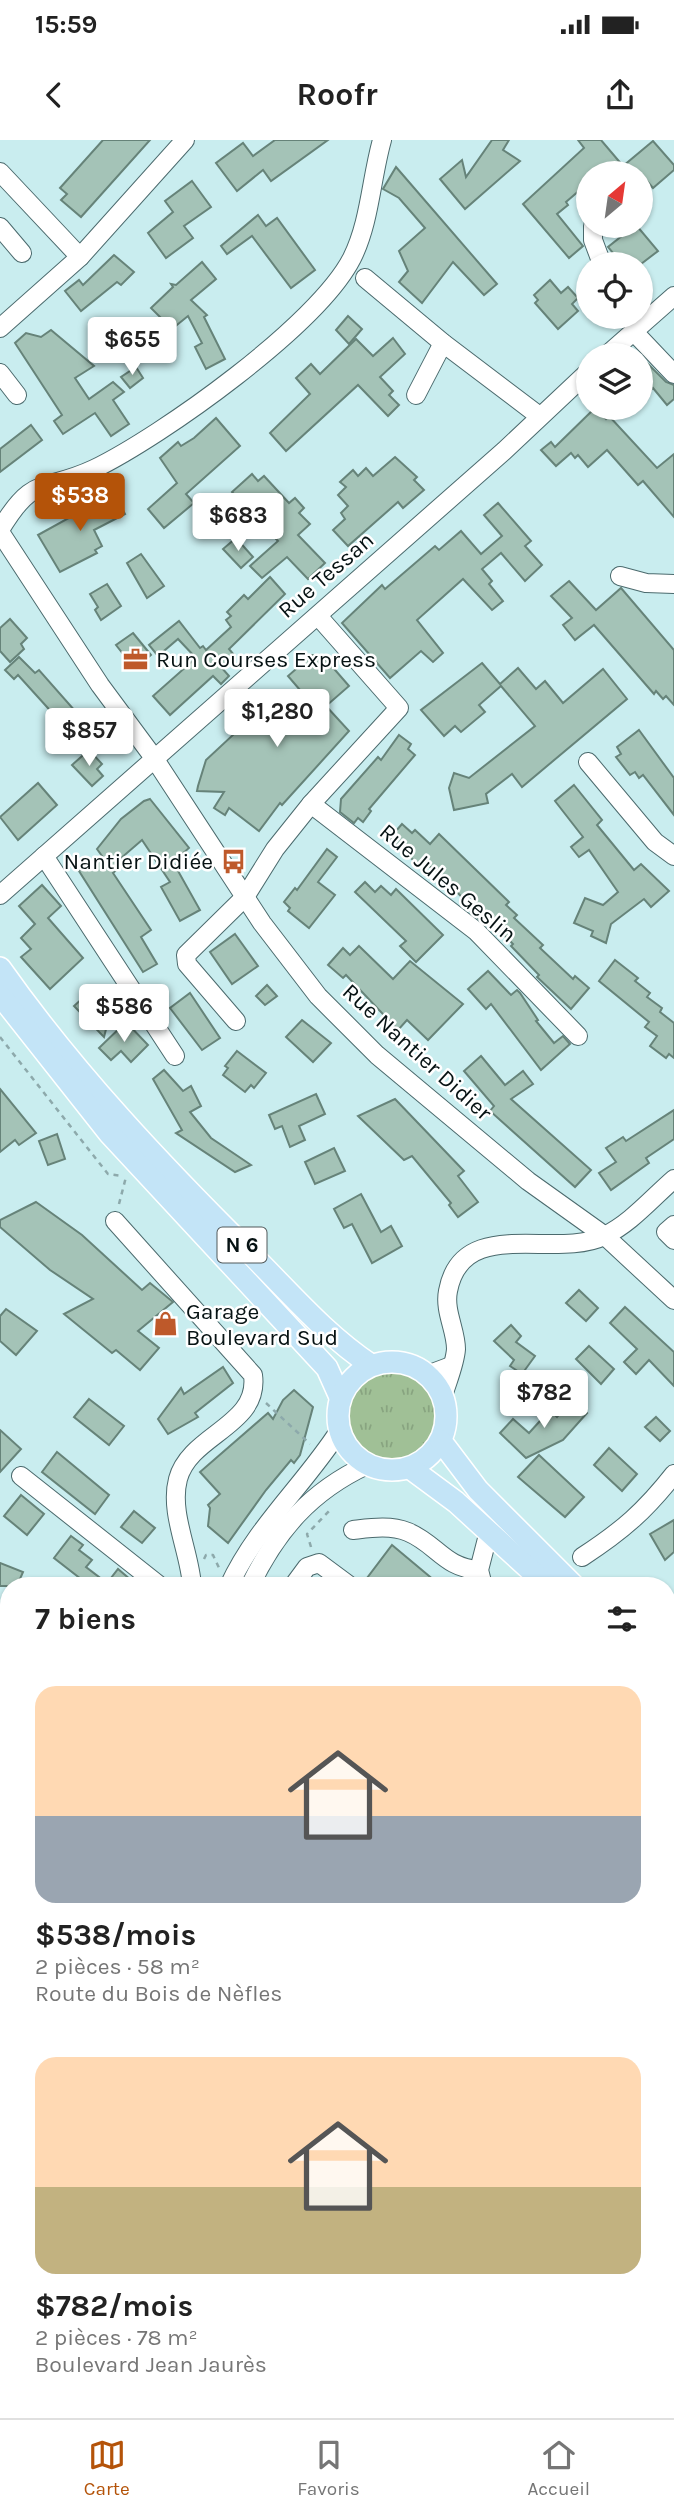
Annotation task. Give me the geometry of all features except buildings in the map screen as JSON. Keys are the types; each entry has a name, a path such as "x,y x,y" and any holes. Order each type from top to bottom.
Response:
{"main road":[{"name":"N 6","path":"0,968 115,1125 128,1166 327,1368 340,1397 337,1414 339,1431"},
{"name":"N 6","path":"0,995 115,1125 335,1340 371,1366"},
{"path":"339,1431 345,1445 367,1465 381,1470 410,1468 422,1462 441,1441 446,1419 443,1396 427,1375 401,1362 371,1366 347,1384 340,1397"},
{"path":"441,1441 478,1490 565,1577"},
{"path":"410,1468 439,1488 538,1577"}],"street":[{"path":"0,328 80,257 185,140"},
{"path":"0,531 14,507 30,490 93,470 190,410 303,320 340,279 364,231 382,140"},
{"path":"0,172 80,257"},
{"path":"0,227 22,253"},
{"path":"365,278 443,343 538,415"},
{"path":"653,307 674,296"},
{"path":"621,343 636,329"},
{"path":"634,332 674,374"},
{"path":"416,395 443,343"},
{"path":"0,373 18,395"},
{"name":"Rue Tessan","path":"0,895 318,616 576,382"},
{"name":"Rue Nantier Didier","path":"0,531 100,685 154,758 245,897 318,996 377,1055 528,1181 605,1236 674,1300"},
{"path":"620,576 646,583 674,584"},
{"path":"236,1021 187,964 186,955 245,897 275,849 311,804 399,708 318,616"},
{"path":"588,762 655,842 674,856"},
{"name":"Rue Jules Geslin","path":"311,804 476,931 578,1036"},
{"path":"44,856 175,1056"},
{"path":"443,1396 456,1349 448,1291 457,1267 476,1250 506,1242 578,1245 605,1236 674,1179"},
{"path":"115,1221 253,1375 255,1390 248,1406 234,1421 208,1439 187,1461 179,1478 176,1497 190,1577"},
{"path":"674,1225 666,1232 674,1240"},
{"path":"427,1375 451,1366"},
{"path":"228,1577 323,1456 339,1431"},
{"path":"256,1577 291,1522 324,1488 367,1465"},
{"path":"582,1557 644,1512 674,1474"},
{"path":"21,1476 149,1577"},
{"path":"353,1530 376,1527 408,1532 453,1566 479,1577"},
{"path":"481,1577 489,1531"},
{"path":"301,1577 313,1563 326,1567 339,1577"}],"path":[{"path":"0,1037 108,1174 128,1166"},
{"path":"115,1221 128,1166"},
{"path":"267,1404 323,1456"},
{"path":"313,1563 307,1534 340,1499"},
{"path":"188,1564 213,1555 224,1577"}],"green space":[{"path":"391,1371 416,1379 428,1391 436,1416 428,1441 416,1453 391,1461 366,1453 354,1441 346,1416 354,1391 366,1379"}],"place":[{"name":"Run Courses Express","path":"136,659"},
{"name":"Nantier Didiée","path":"233,861"},
{"name":"Garage Boulevard Sud","path":"166,1324"}]}
